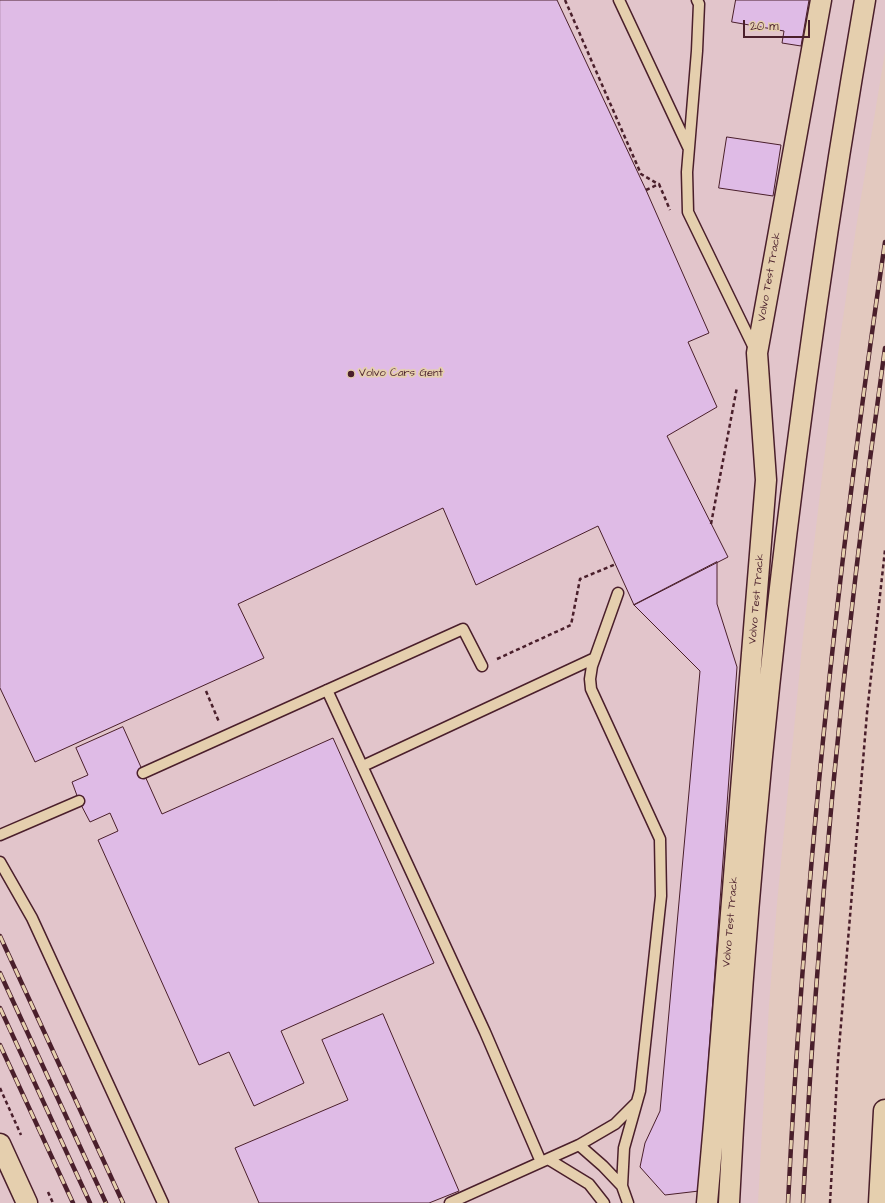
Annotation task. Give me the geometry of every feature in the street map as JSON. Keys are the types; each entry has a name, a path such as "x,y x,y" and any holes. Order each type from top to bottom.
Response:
{"highway":[{"path":"880,1203 885,1111"}],"street":[{"name":"Volvo Test Track","path":"707,1203 766,480 757,353 821,0"},
{"name":"Volvo Test Track","path":"729,1203 740,1010 749,901 776,626 812,335 833,188 865,0"},
{"path":"0,1144 27,1203"}],"lane":[{"path":"619,0 688,149"},
{"path":"697,0 699,4 697,51 686,172 688,212 757,353"},
{"path":"618,593 592,666 590,679 591,690 660,839 661,896 640,1091 624,1148 622,1186 628,1203"},
{"path":"143,773 463,629 482,666"},
{"path":"362,766 595,658"},
{"path":"327,690 544,1160 589,1184 604,1203"},
{"path":"0,835 79,801"},
{"path":"0,862 32,918 163,1203"},
{"path":"450,1203 579,1145 614,1124 636,1103"},
{"path":"579,1145 603,1166 622,1186"}],"path":[{"path":"565,0 641,174 659,184 672,213"},
{"path":"646,190 659,184"},
{"path":"711,524 737,387"},
{"path":"830,1203 838,1060 866,721 885,550"},
{"path":"482,666 571,625 580,579 616,564"}],"shaded area":[{"path":"0,0 885,0 885,52 856,228 841,332 803,637 777,903 769,1005 758,1203 0,1203"}],"building":[{"name":"Volvo Cars Gent","path":"0,0 557,0 646,190 709,333 688,342 717,407 667,436 728,557 634,605 598,526 476,585 443,508 238,604 264,658 35,762 0,688"},
{"path":"736,0 809,0 801,46 782,43 784,31 732,22"},
{"path":"727,137 781,145 773,196 719,188"},
{"path":"717,562 717,604 737,667 699,1191 665,1195 640,1167 645,1143 660,1111 700,671 634,605"},
{"path":"123,727 162,814 333,738 434,963 281,1031 304,1083 254,1106 229,1052 199,1065 98,840 118,831 110,813 90,822 79,801 72,782 88,775 76,748"},
{"path":"383,1014 459,1191 429,1203 259,1203 235,1148 348,1100 322,1040"}],"railway":[{"path":"788,1203 803,962 825,721 852,481 885,242"},
{"path":"803,1203 816,989 834,775 857,561 885,348"},
{"path":"0,936 123,1203"},
{"path":"0,973 106,1203"},
{"path":"0,1008 90,1203"},
{"path":"0,1045 73,1203"}],"place":[{"name":"Volvo Cars Gent","path":"351,374"}]}
